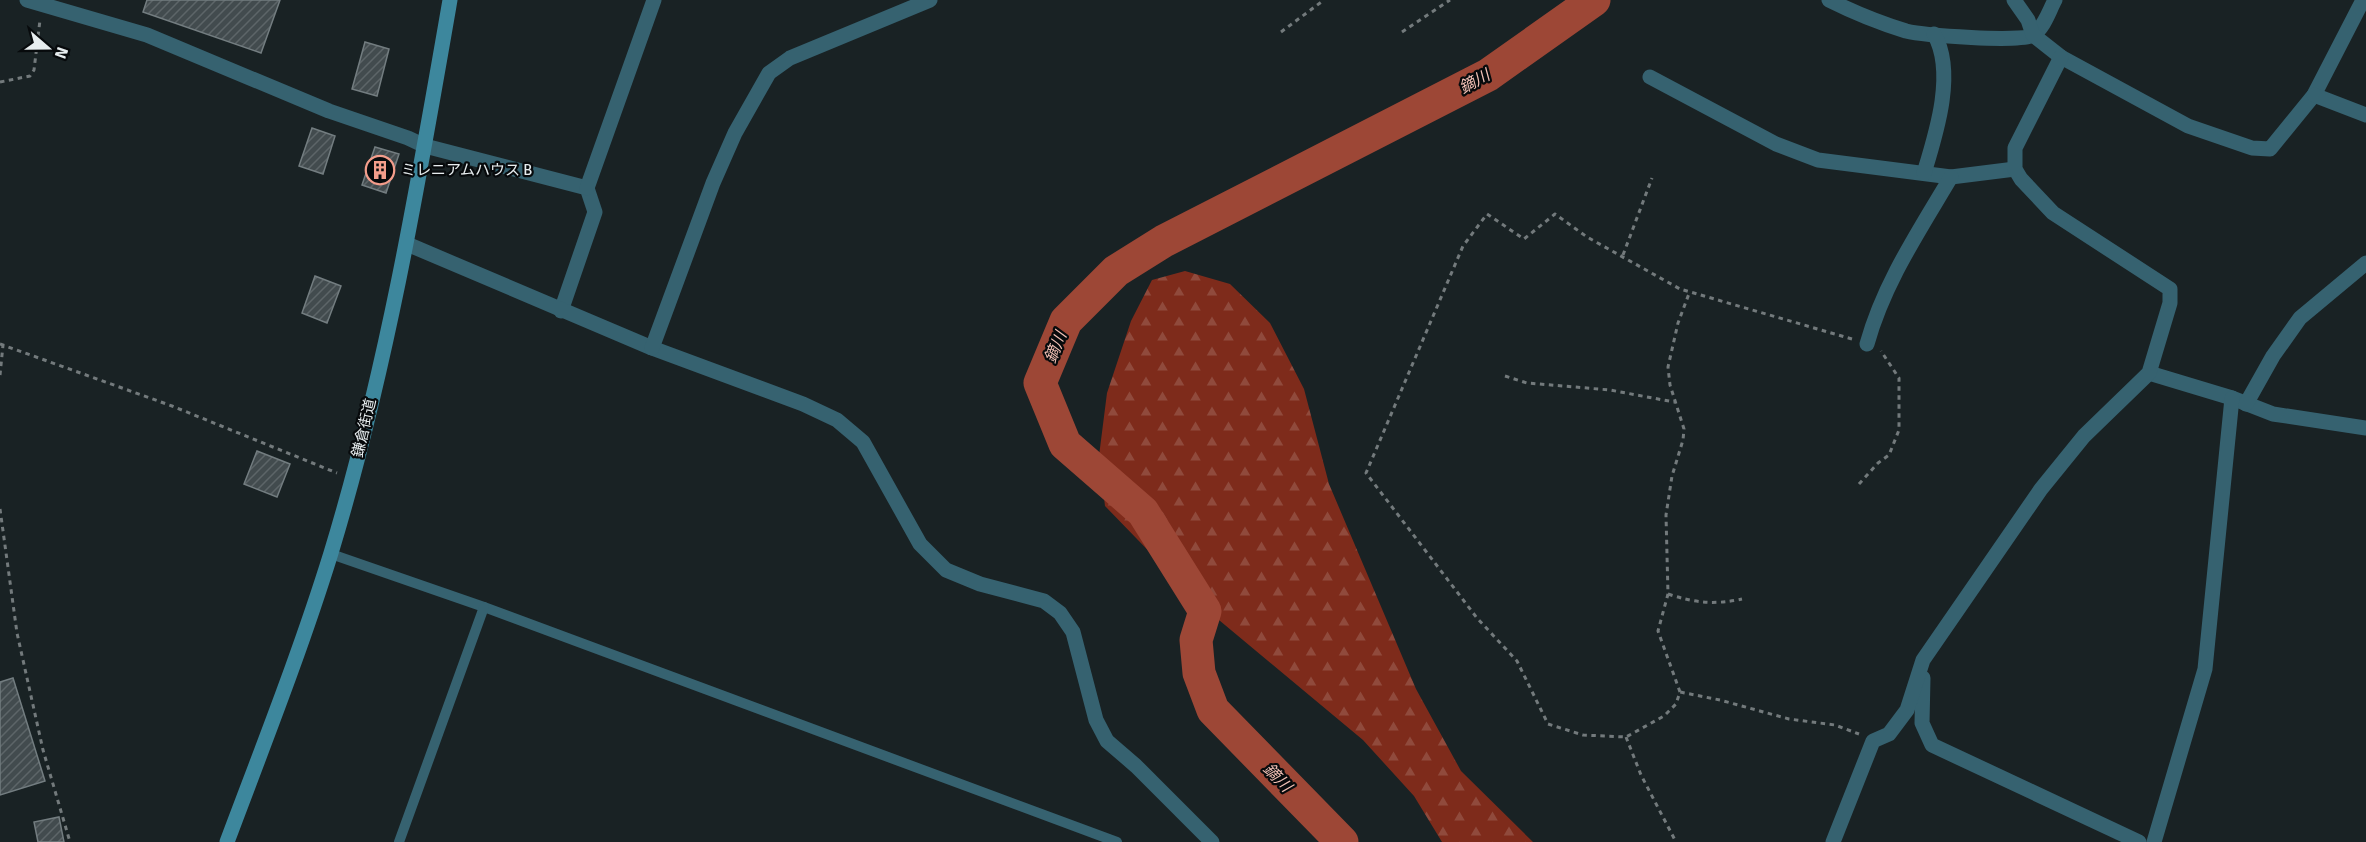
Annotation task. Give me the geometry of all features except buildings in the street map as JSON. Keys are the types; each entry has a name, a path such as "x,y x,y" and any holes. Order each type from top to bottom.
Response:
{"street":[{"name":"鎌倉街道","path":"227,842 331,554 352,478 407,244 450,0"},
{"path":"561,311 595,212 587,188 654,0"},
{"path":"652,348 713,183 735,133 769,73 790,58 930,0"},
{"path":"1829,0 1904,30 2013,40 2033,35 2044,22 2055,0"},
{"path":"2014,0 2028,20 2033,35 2061,57 2188,126 2252,148 2270,149 2314,95 2363,0"},
{"path":"35,2 147,35 329,111 425,146 587,188"},
{"path":"1924,173 1941,110 1943,70 1938,42 1934,34"},
{"path":"1833,842 1873,741 1889,734 1907,710 1923,660 2042,489 2084,436 2149,373 2170,303 2170,289 2053,213 2021,179 2015,168 2015,148 2061,57"},
{"path":"1650,77 1776,144 1818,160 1951,177 2015,168"},
{"path":"2314,95 2366,115"},
{"path":"1867,344 1874,318 1894,273 1951,177"},
{"path":"407,244 561,311 652,348 803,404 837,420 863,442 920,544 946,570 980,584 1044,602 1060,613 1073,632 1096,720 1107,741 1136,766 1212,842"},
{"path":"2154,842 2205,669 2239,401 2300,318 2366,263"},
{"path":"2149,373 2273,414 2366,428"},
{"path":"1923,660 1922,723 1932,745 2114,837 2139,842"}],"lane":[{"path":"331,554 483,607 1118,842"},
{"path":"399,842 483,607"}],"path":[{"path":"1281,32 1324,0"},
{"path":"1402,32 1450,0"},
{"path":"0,82 30,76 34,70 35,2"},
{"path":"1623,256 1652,178"},
{"path":"1690,291 1678,323 1668,367 1674,402 1684,429 1666,515 1668,594 1658,631 1680,692 1676,704 1664,716 1626,737 1583,735 1548,724 1517,661 1477,618 1366,473 1463,246 1487,214 1524,239 1555,214 1587,237 1680,288 1867,344 1881,351 1899,378 1899,430 1889,454 1859,484"},
{"path":"0,375 1,345 172,406 321,468 352,478"},
{"path":"1505,376 1527,383 1610,390 1674,402"},
{"path":"0,508 17,633 44,750 70,842"},
{"path":"1668,594 1708,604 1742,599"},
{"path":"1680,692 1720,700 1789,719 1835,725 1873,741"},
{"path":"1626,737 1641,775 1676,842"}],"green space":[{"path":"1185,271 1230,284 1270,323 1304,389 1329,484 1416,689 1461,771 1533,842 1442,842 1414,796 1363,740 1201,605 1105,506 1099,456 1107,393 1131,321 1152,280"}],"waterway":[{"name":"鏑川","path":"1342,842 1213,710 1199,673 1196,640 1205,611 1143,512 1065,444 1040,383 1066,321 1116,271 1164,241 1488,75 1594,0"}],"place":[{"name":"ミレニアムハウス B","path":"380,170"}]}
